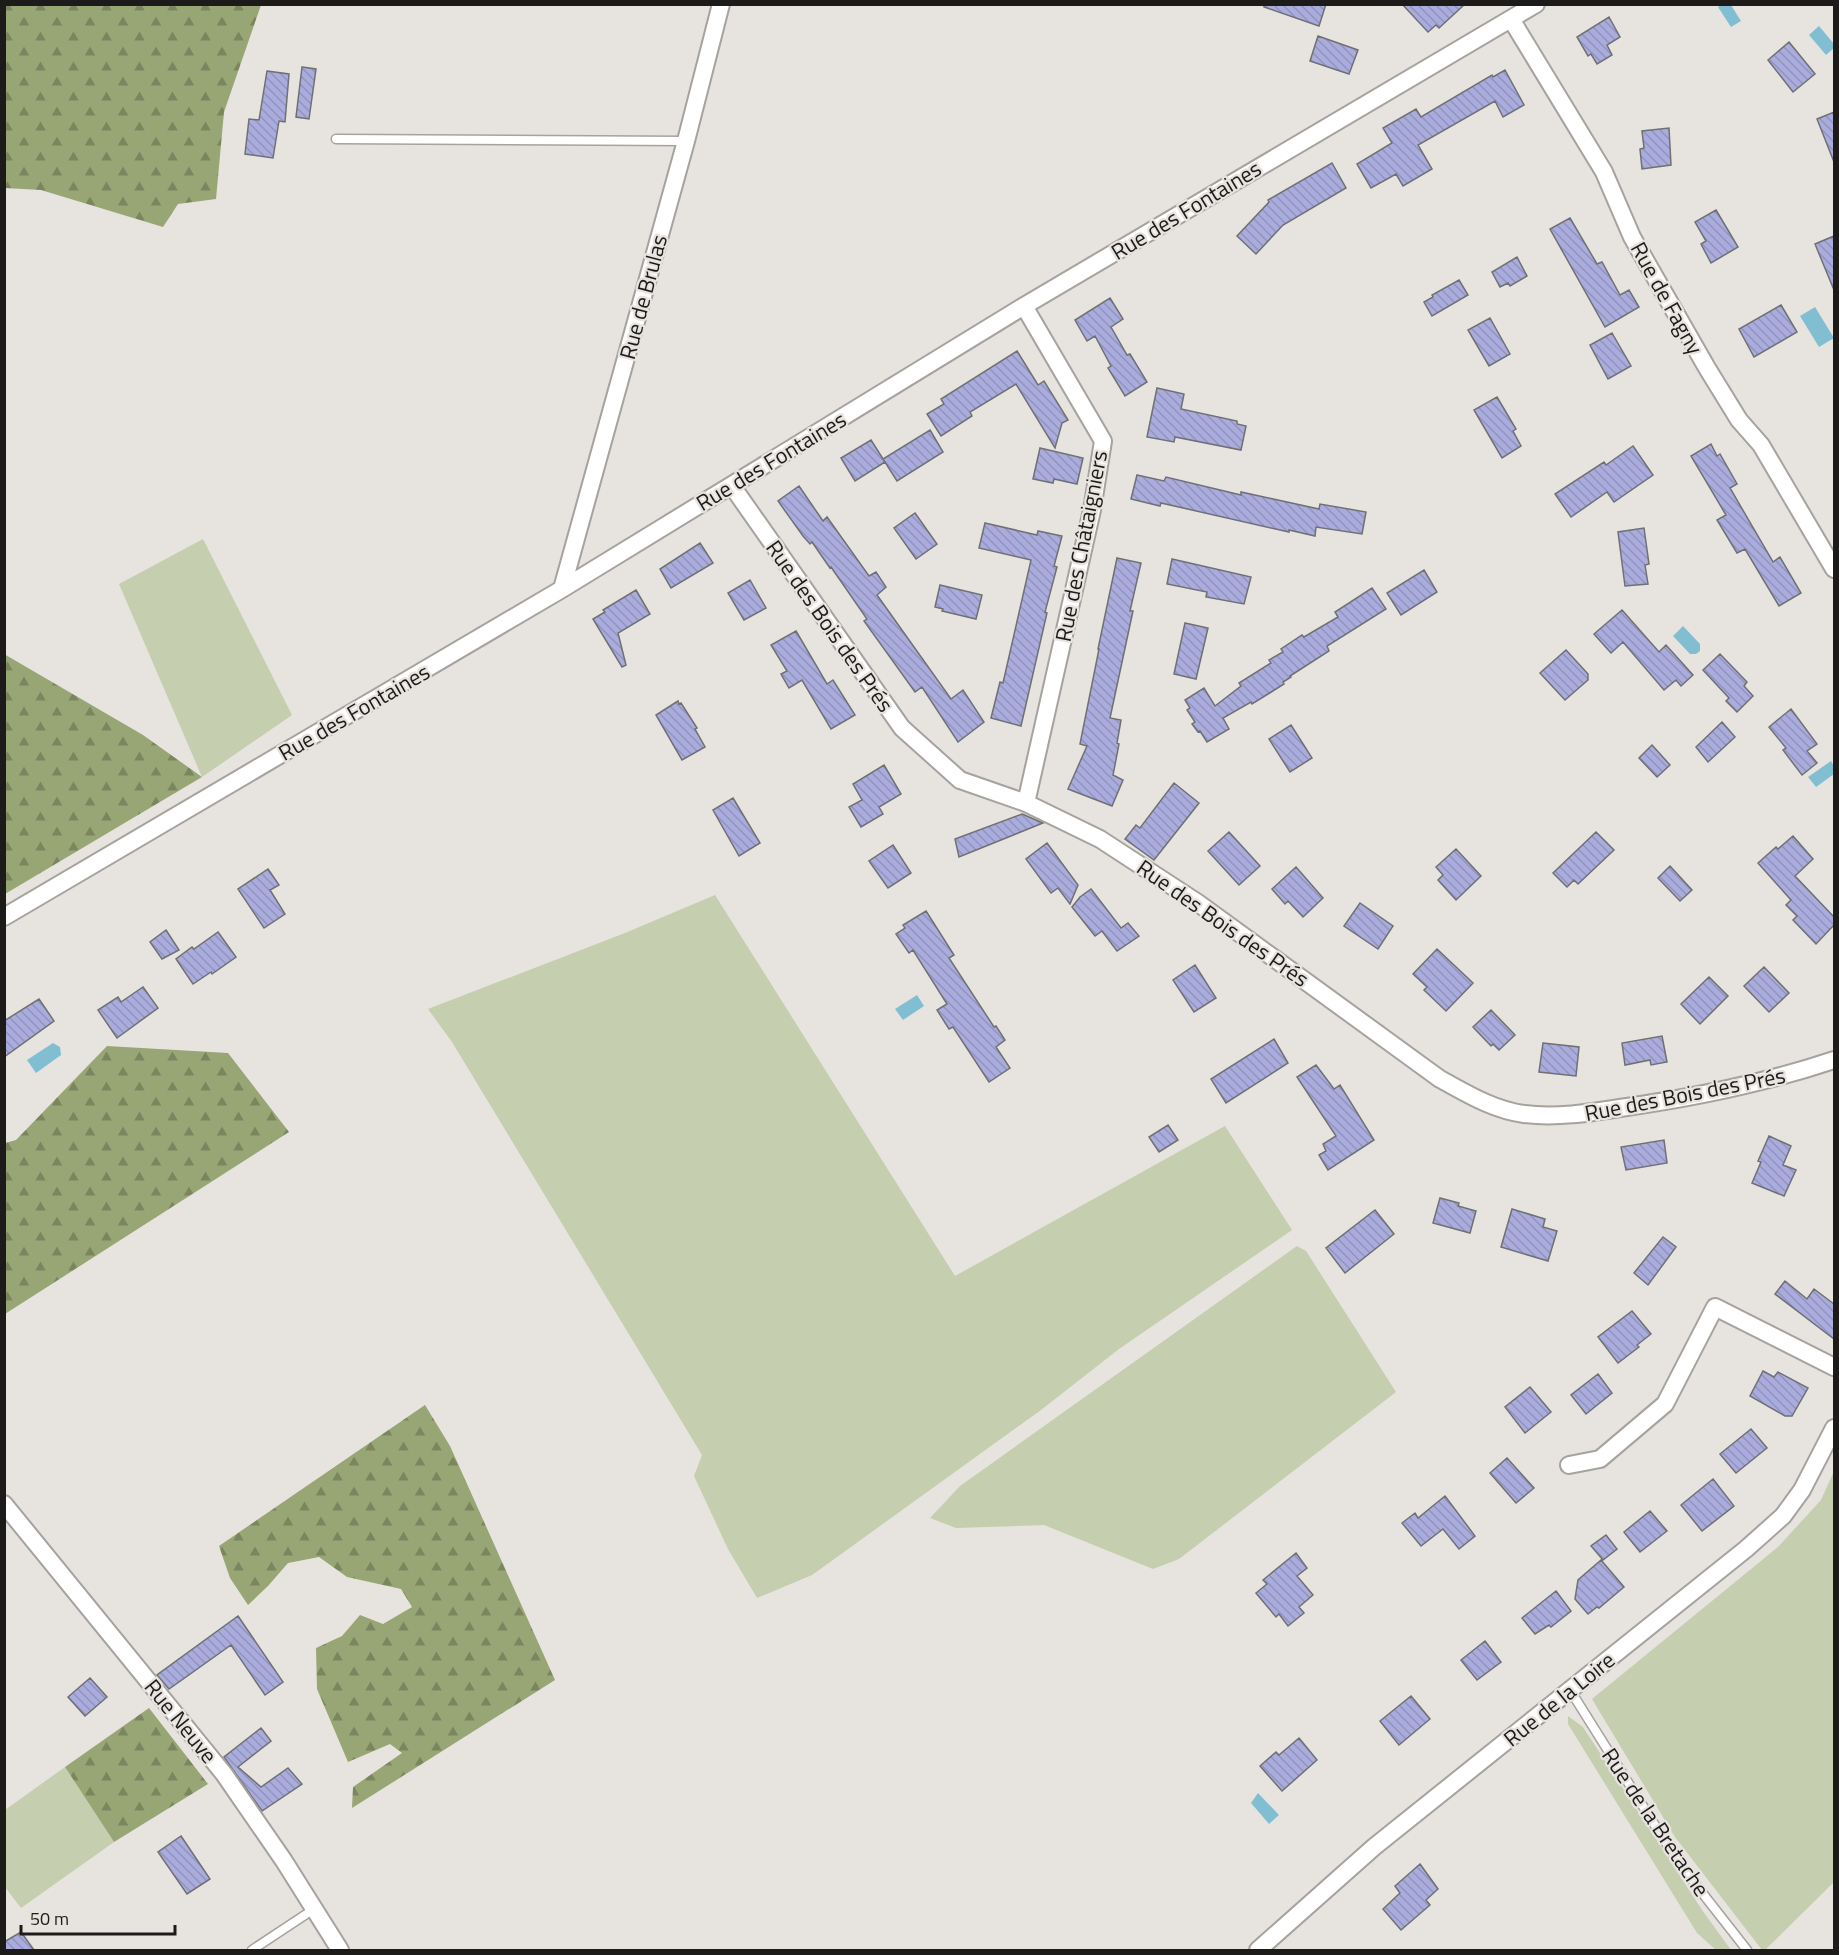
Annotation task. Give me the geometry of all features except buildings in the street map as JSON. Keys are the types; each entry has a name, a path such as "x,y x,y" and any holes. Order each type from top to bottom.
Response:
{"street":[{"name":"Rue de Brulas","path":"562,589 686,141 721,4"},
{"name":"Rue des Fontaines","path":"4,918 562,589 1024,306 1511,20 1531,6"},
{"name":"Rue de Fagny","path":"1511,20 1604,172 1632,237 1707,368 1738,420 1761,445 1834,569"},
{"name":"Rue des Châtaigniers","path":"1024,306 1103,441 1092,510 1026,803"},
{"name":"Rue des Bois des Prés","path":"732,486 902,728 960,780 1026,803 1100,838 1440,1079 1482,1102 1523,1114 1567,1116 1654,1104 1771,1079 1834,1060"},
{"path":"1569,1465 1600,1458 1665,1404 1715,1307 1834,1367"},
{"name":"Rue de la Loire","path":"1258,1950 1374,1847 1746,1549 1783,1516 1802,1490 1834,1428"},
{"name":"Rue Neuve","path":"4,1503 224,1774 284,1861 340,1950"}],"lane":[{"path":"336,139 686,141"},
{"name":"Rue de la Bretache","path":"1570,1690 1678,1862 1746,1950"},
{"path":"252,1950 314,1909"}],"green space":[{"path":"4,5 261,5 224,112 216,199 178,204 163,227 41,190 5,188"},
{"path":"203,539 292,715 202,777 119,584"},
{"path":"4,654 143,735 202,777 5,894"},
{"path":"715,895 955,1276 1225,1126 1292,1230 1119,1349 1041,1410 812,1575 757,1598 728,1549 694,1476 702,1455 452,1042 428,1009 625,933"},
{"path":"107,1046 228,1053 289,1132 5,1314 5,1143 16,1140"},
{"path":"1297,1246 1306,1251 1396,1392 1179,1559 1153,1569 1044,1525 956,1528 930,1518 960,1486"},
{"path":"425,1405 450,1446 555,1680 352,1808 353,1787 402,1753 390,1744 348,1762 317,1689 316,1648 342,1636 360,1615 383,1624 412,1607 401,1589 347,1577 319,1557 288,1563 248,1605 230,1578 219,1546"},
{"path":"1834,1471 1834,1882 1765,1950 1762,1950 1675,1837 1592,1699 1778,1547 1821,1500"},
{"path":"149,1708 208,1784 114,1842 65,1767"},
{"path":"1568,1716 1583,1727 1702,1910 1731,1950 1716,1950 1697,1933 1568,1724"},
{"path":"65,1767 114,1842 21,1908 5,1887 5,1810"}],"water":[{"path":"1722,4 1731,5 1741,21 1731,27 1718,7"},
{"path":"1819,26 1834,44 1834,48 1826,55 1809,35"},
{"path":"1815,307 1834,338 1819,347 1800,316"},
{"path":"1683,626 1700,644 1700,651 1696,654 1690,654 1673,636"},
{"path":"1831,761 1834,774 1816,787 1808,777"},
{"path":"917,995 924,1006 903,1020 895,1009"},
{"path":"53,1043 60,1047 61,1055 36,1073 27,1060"},
{"path":"1258,1793 1279,1815 1269,1824 1251,1803"}]}
